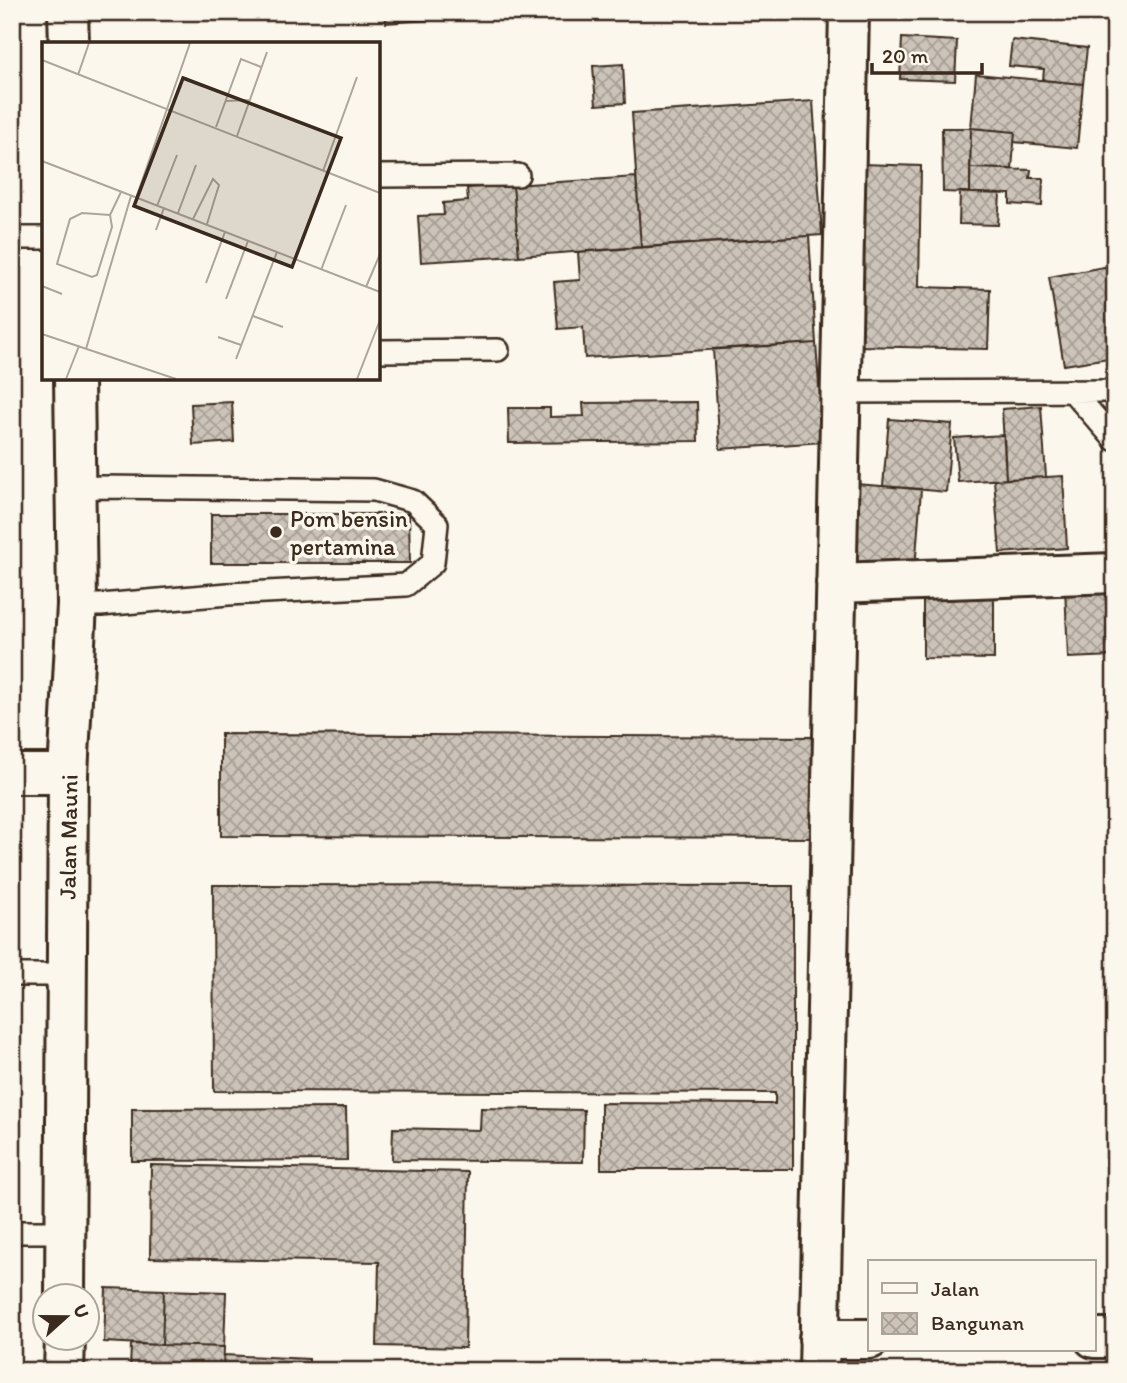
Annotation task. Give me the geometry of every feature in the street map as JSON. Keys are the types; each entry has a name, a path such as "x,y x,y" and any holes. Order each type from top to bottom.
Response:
{"street":[{"path":"68,12 69,42"},
{"path":"849,12 819,1355 868,1340"},
{"name":"Jalan Mauni","path":"65,1282 68,774 77,605 74,380"},
{"path":"836,583 1115,573"},
{"path":"12,774 68,774"},
{"path":"1096,1338 1115,1338"},
{"path":"64,1371 65,1352"}],"lane":[{"path":"380,176 518,175"},
{"path":"12,238 42,238"},
{"path":"380,351 498,350"},
{"path":"1072,391 1115,440"},
{"path":"840,392 1115,391"},
{"path":"76,489 374,490 413,500 437,524 433,563 406,585 77,605"},
{"path":"12,975 66,975"},
{"path":"12,1232 66,1232"}],"building":[{"path":"385,12 427,12 427,20 386,23"},
{"path":"902,38 957,41 955,81 900,79"},
{"path":"1012,40 1087,48 1083,84 1043,80 1044,69 1009,66"},
{"path":"623,64 625,103 596,105 593,66"},
{"path":"976,74 1083,84 1077,148 1014,142 1015,132 971,128"},
{"path":"813,101 822,235 641,247 632,113"},
{"path":"942,128 971,128 970,193 943,192"},
{"path":"971,128 1015,132 1012,169 970,168"},
{"path":"862,164 921,166 919,287 990,289 988,349 858,346"},
{"path":"970,168 1031,170 1030,178 1043,178 1042,206 1010,204 1010,194 970,193"},
{"path":"636,177 641,247 519,256 513,185"},
{"path":"513,185 519,256 421,262 418,216 444,215 443,203 468,201 467,188"},
{"path":"960,192 1000,194 998,225 959,224"},
{"path":"809,236 816,343 585,358 583,327 558,329 554,282 580,280 578,252"},
{"path":"1115,265 1115,357 1064,365 1049,277"},
{"path":"816,343 823,442 720,449 713,349"},
{"path":"232,402 234,442 193,445 191,404"},
{"path":"697,402 698,441 509,443 508,408 550,408 550,417 584,416 583,403"},
{"path":"1041,406 1046,477 1006,479 1002,409"},
{"path":"889,419 952,424 946,492 883,486"},
{"path":"1004,435 1006,479 958,482 954,438"},
{"path":"1063,476 1067,548 1000,553 994,480"},
{"path":"855,484 921,489 915,570 849,565"},
{"path":"211,514 409,514 410,563 211,563"},
{"path":"1115,584 1115,656 1068,658 1065,587"},
{"path":"923,596 994,597 994,659 923,658"},
{"path":"221,734 821,737 821,838 221,836"},
{"path":"213,885 793,886 793,1169 601,1169 601,1103 775,1104 775,1093 214,1091"},
{"path":"346,1108 347,1160 132,1161 132,1109"},
{"path":"481,1108 584,1110 583,1162 392,1160 393,1128 480,1130"},
{"path":"151,1165 468,1172 465,1348 377,1346 379,1262 150,1258"},
{"path":"106,1288 164,1290 162,1345 104,1342"},
{"path":"164,1290 226,1292 224,1347 162,1345"},
{"path":"131,1344 224,1347 223,1371 130,1371"},
{"path":"224,1355 309,1359 309,1371 223,1371"}],"place":[{"name":"Pom bensin pertamina","path":"276,532"}]}
